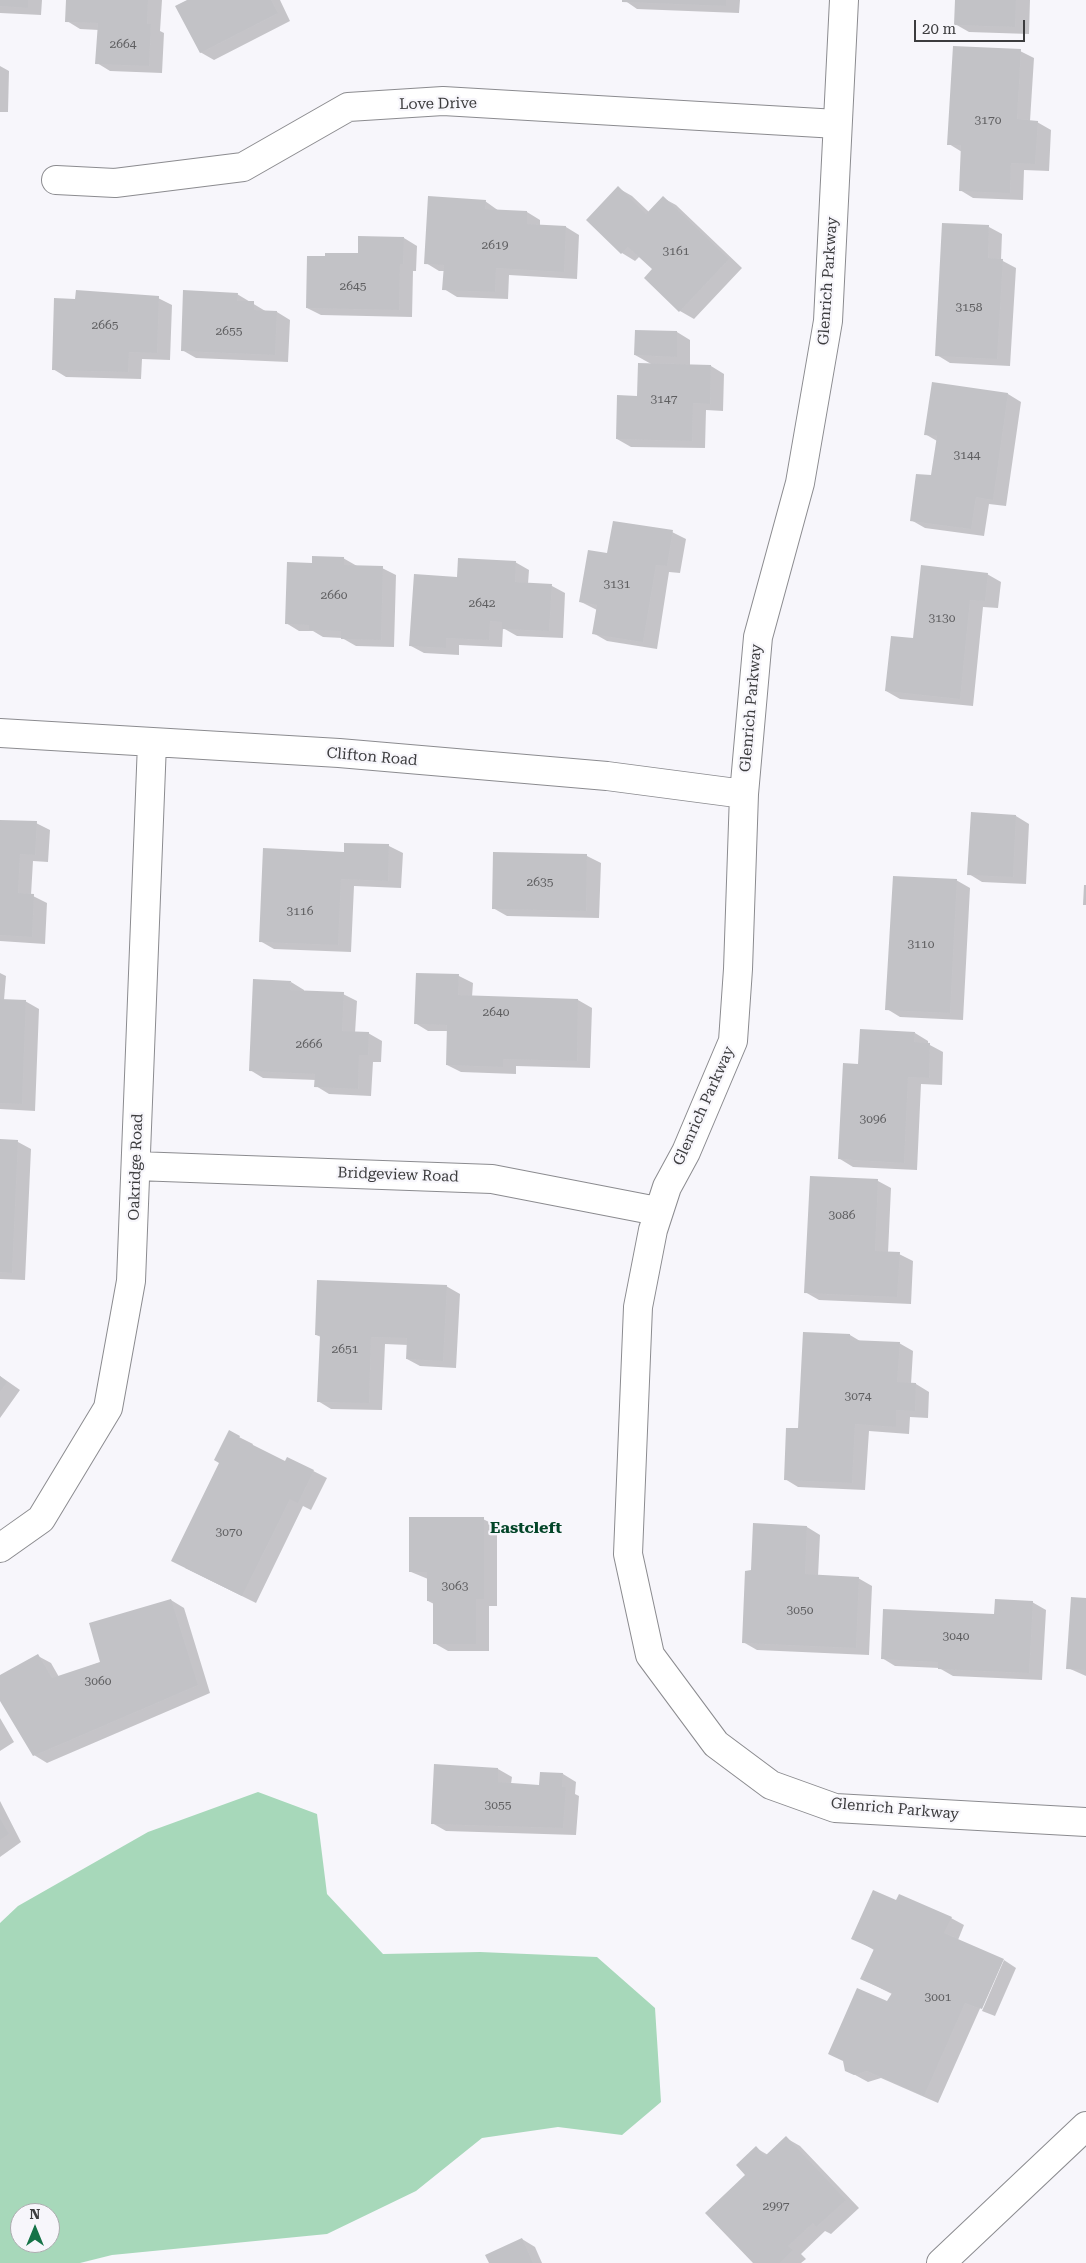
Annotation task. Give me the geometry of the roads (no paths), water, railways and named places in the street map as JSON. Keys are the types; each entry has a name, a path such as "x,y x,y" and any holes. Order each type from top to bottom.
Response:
{"street":[{"name":"Glenrich Parkway","path":"844,0 828,321 800,483 758,637 744,794 738,969 733,1041 686,1152 666,1187 658,1211 638,1307 628,1554 650,1655 716,1744 771,1785 835,1808 1086,1822"},
{"name":"Love Drive","path":"56,180 115,183 243,167 348,107 443,101 837,124"},
{"name":"Clifton Road","path":"0,733 152,744 358,755 607,776 744,794"},
{"name":"Oakridge Road","path":"0,1548 41,1519 108,1408 131,1281 152,744"},
{"name":"Bridgeview Road","path":"136,1166 492,1179 658,1211"},
{"path":"941,2263 1086,2126"}],"district":[{"name":"Eastcleft","path":"526,1528"}]}
